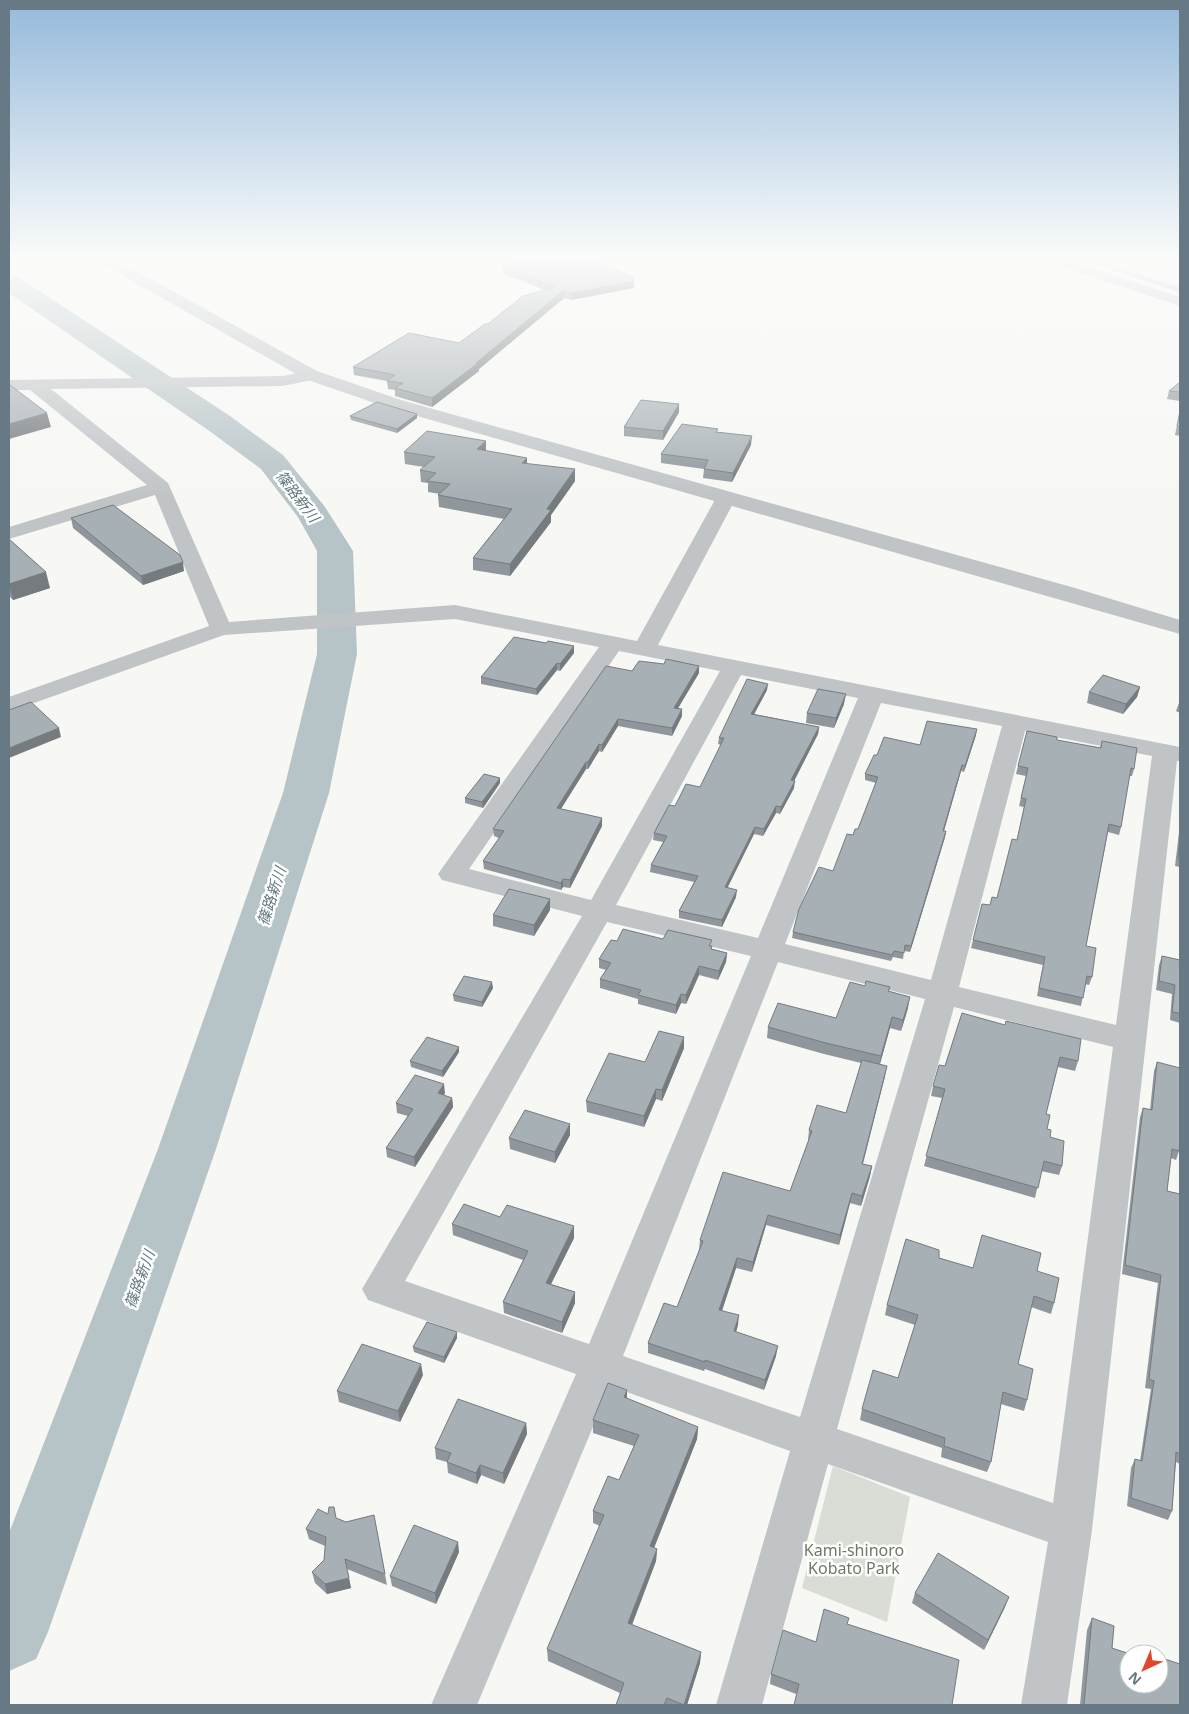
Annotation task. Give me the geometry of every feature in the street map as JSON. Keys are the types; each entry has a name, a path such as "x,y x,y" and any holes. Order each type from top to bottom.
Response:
{"street":[{"path":"243,337 311,375 394,404 1067,593 1180,627"},
{"path":"9,386 283,382 311,375"},
{"path":"35,385 161,487 221,629"},
{"path":"9,533 161,487"},
{"path":"644,649 726,498"},
{"path":"9,705 221,629 455,612 1173,753 1131,1040 1071,1530 1044,1705"},
{"path":"613,643 452,874 599,912 769,950 1131,1040"},
{"path":"734,667 599,912 381,1289 1071,1530"},
{"path":"454,1705 599,1366 872,694"},
{"path":"739,1705 942,994 1015,722"}],"green space":[{"name":"Kami-shinoro Kobato Park","path":"833,1466 910,1497 887,1622 802,1588"}],"building":[{"path":"402,337 429,337 459,343 467,337 507,337 476,363 478,363 432,398 395,388 403,383 387,381 395,375 353,367"},
{"path":"1180,382 1180,392 1169,391"},
{"path":"10,385 47,413 9,424"},
{"path":"641,400 679,404 663,431 624,427"},
{"path":"377,402 417,414 397,429 350,416"},
{"path":"1180,411 1180,427 1177,426"},
{"path":"682,424 718,429 716,432 752,436 733,473 704,469 708,460 661,454"},
{"path":"427,431 486,441 477,449 527,458 522,463 575,469 547,509 551,510 510,564 473,558 512,509 438,495 450,484 427,481 436,473 420,470 435,457 404,452"},
{"path":"113,505 180,555 183,562 141,576 71,518"},
{"path":"9,539 46,572 9,584"},
{"path":"514,637 574,646 536,689 481,677"},
{"path":"666,659 699,666 674,708 682,709 672,728 618,719 602,745 599,744 588,762 586,762 557,808 602,818 570,880 563,879 561,883 483,861 504,831 493,829 606,666 632,671 639,661 664,664"},
{"path":"1103,675 1140,687 1126,704 1089,692"},
{"path":"747,679 768,684 751,714 819,727 791,780 795,781 781,807 776,806 764,829 755,827 725,887 737,890 722,920 679,911 698,876 651,865 667,836 654,833 669,805 675,806 686,784 700,787 724,738 719,738"},
{"path":"818,689 846,694 836,718 807,713"},
{"path":"31,702 59,728 9,748 9,710"},
{"path":"927,721 977,729 965,766 962,765 943,831 946,831 911,946 905,945 904,953 894,951 892,955 793,932 799,909 819,867 833,871 847,834 853,835 855,829 858,829 878,777 865,774 874,755 877,755 884,737 920,745"},
{"path":"1027,731 1057,737 1057,740 1101,748 1102,741 1137,748 1134,769 1131,768 1121,827 1109,824 1086,946 1096,948 1092,977 1087,976 1083,998 1039,988 1045,957 973,940 982,904 990,905 992,897 997,898 1012,839 1017,840 1026,799 1021,798 1028,768 1018,766"},
{"path":"484,774 500,778 482,802 465,798"},
{"path":"1180,837 1180,858 1178,858"},
{"path":"509,889 550,899 534,925 493,915"},
{"path":"623,929 663,939 668,930 712,940 709,946 712,946 711,949 727,953 719,971 699,966 686,995 681,994 676,1005 638,995 641,990 600,979 611,963 599,959 611,940 617,941"},
{"path":"1162,956 1180,960 1180,1013 1172,1012 1175,985 1159,981"},
{"path":"464,976 492,982 482,1002 453,995"},
{"path":"866,981 890,987 888,991 910,997 903,1020 892,1017 881,1056 768,1027 778,1003 836,1018 850,982 865,986"},
{"path":"962,1013 1005,1025 1006,1021 1081,1039 1078,1061 1060,1057 1046,1114 1050,1115 1047,1129 1051,1130 1050,1137 1064,1141 1062,1166 1044,1161 1038,1188 926,1156 945,1089 933,1086 939,1065 945,1066"},
{"path":"659,1031 684,1037 662,1090 656,1089 644,1116 586,1101 609,1053 645,1062"},
{"path":"427,1037 459,1047 442,1071 410,1061"},
{"path":"862,1060 887,1066 862,1164 872,1166 862,1196 852,1193 840,1235 768,1215 753,1262 737,1258 719,1310 739,1315 734,1331 778,1346 765,1380 648,1343 664,1303 677,1307 703,1241 700,1240 723,1172 790,1191 812,1131 809,1130 817,1105 846,1113"},
{"path":"1157,1062 1180,1068 1179,1151 1172,1149 1167,1191 1180,1194 1180,1454 1176,1452 1172,1511 1131,1498 1135,1459 1142,1461 1154,1381 1149,1379 1161,1275 1125,1265 1143,1108 1152,1110"},
{"path":"415,1075 444,1084 438,1093 452,1098 414,1157 386,1148 413,1109 396,1103"},
{"path":"525,1110 570,1124 555,1152 509,1138"},
{"path":"464,1204 500,1217 507,1205 574,1226 546,1283 575,1292 562,1322 503,1302 528,1251 452,1224"},
{"path":"982,1235 1041,1253 1037,1271 1059,1278 1054,1303 1034,1296 1018,1364 1033,1369 1027,1400 1003,1392 991,1462 944,1446 945,1438 862,1409 873,1370 898,1378 918,1315 887,1305 906,1239 939,1250 939,1258 973,1268"},
{"path":"427,1322 457,1332 444,1357 413,1347"},
{"path":"362,1344 421,1364 398,1411 337,1391"},
{"path":"608,1383 627,1390 624,1397 698,1427 650,1546 657,1549 628,1623 701,1652 684,1705 667,1698 664,1705 616,1705 624,1683 547,1649 604,1515 593,1511 608,1476 619,1480 639,1435 593,1420"},
{"path":"458,1399 526,1423 503,1473 480,1465 476,1473 447,1462 451,1453 435,1448"},
{"path":"329,1507 334,1507 336,1518 346,1522 374,1515 385,1574 345,1559 349,1578 325,1584 312,1572 324,1560 326,1537 306,1529 318,1509 328,1514"},
{"path":"414,1525 458,1542 435,1593 390,1576"},
{"path":"938,1553 1009,1597 988,1640 915,1593"},
{"path":"824,1609 849,1618 847,1624 959,1660 952,1705 794,1705 799,1684 771,1674 783,1630 816,1642"},
{"path":"1092,1618 1114,1626 1112,1648 1119,1650 1119,1694 1169,1694 1169,1660 1180,1664 1180,1705 1084,1705"}],"waterway":[{"name":"篠路新川","path":"9,1632 187,1149 306,793 337,654 335,551 313,514 272,462 219,423 91,337"}]}
